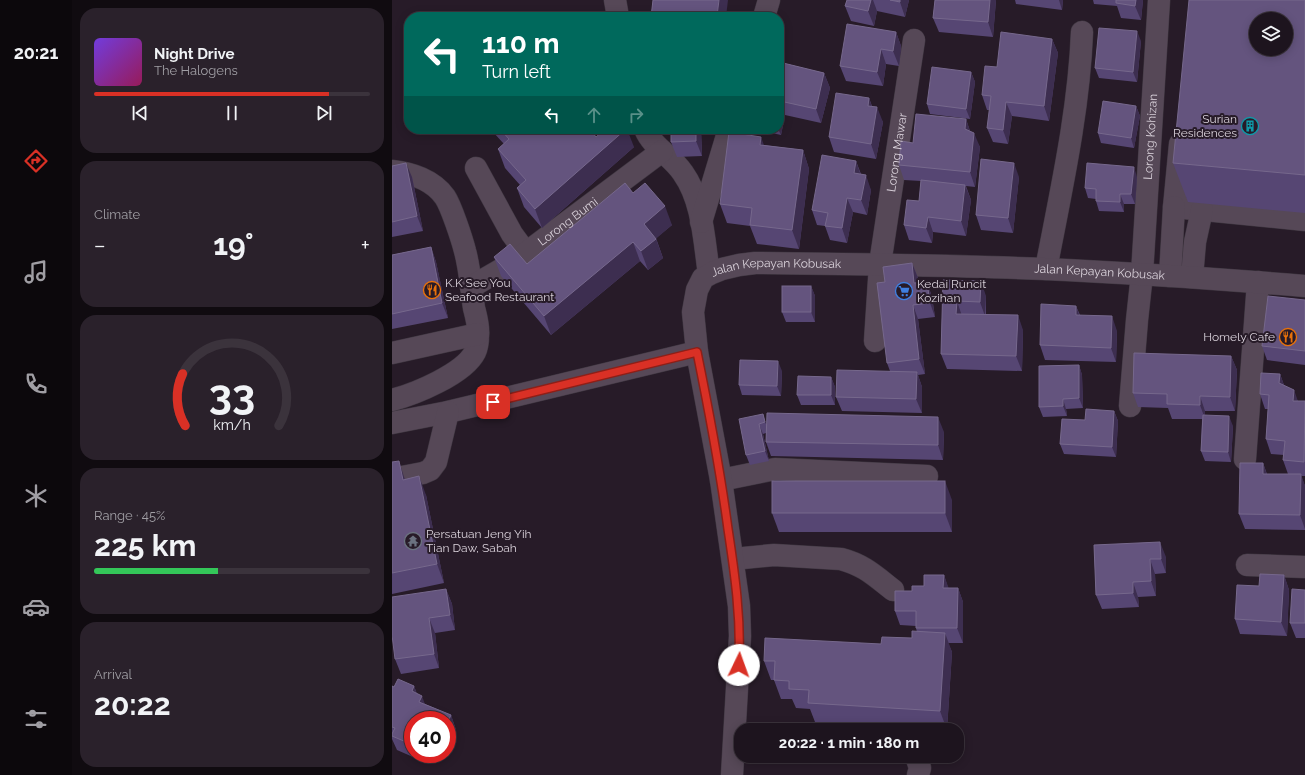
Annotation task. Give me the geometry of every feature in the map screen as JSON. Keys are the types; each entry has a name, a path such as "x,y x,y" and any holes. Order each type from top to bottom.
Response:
{"street":[{"path":"614,0 617,12"},
{"path":"765,12 769,0"},
{"name":"Lorong Kohizan","path":"1130,406 1142,274 1159,0"},
{"path":"1046,269 1065,169 1081,59 1082,32"},
{"name":"Lorong Mawar","path":"875,342 880,264 914,40"},
{"path":"1170,276 1174,207 1182,128"},
{"path":"647,134 649,138 678,165 685,174 694,195 701,222 709,274"},
{"path":"701,222 727,134"},
{"name":"Lorong Bumi","path":"471,286 509,265 526,253 662,151"},
{"path":"476,168 512,234 526,253"},
{"path":"392,171 406,173 421,178 445,197 465,250 478,334 475,352 469,361 460,369 444,379 420,390 392,400"},
{"path":"1174,207 1305,220"},
{"path":"1192,277 1195,242 1202,210"},
{"name":"Jalan Kepayan Kobusak","path":"738,723 739,606 721,480 697,352 693,312 697,290 703,278 722,268 755,263 880,264 1046,269 1192,277 1305,286"},
{"path":"1245,459 1258,282"},
{"path":"392,353 478,334"},
{"path":"392,423 448,412 697,352"},
{"path":"392,479 430,470 436,462 448,412"},
{"path":"721,480 776,469 927,476"},
{"path":"733,559 774,555 841,559 865,568 893,590"},
{"path":"1248,565 1305,567"},
{"name":"Jalan Kepayan Kobusak","path":"732,775 734,762"},
{"path":"918,763 920,768 918,775"}],"building":[{"path":"653,0 719,0 718,12 652,12"},
{"path":"847,0 871,0 868,11 845,6"},
{"path":"935,0 990,0 988,22 933,18"},
{"path":"1116,0 1136,0 1135,6 1116,3"},
{"name":"Surian Residences","path":"1189,0 1305,0 1305,175 1173,163"},
{"path":"847,24 896,32 893,51 881,49 877,72 840,66"},
{"path":"1099,28 1137,31 1133,72 1095,68"},
{"path":"1001,32 1052,39 1044,106 1006,102 1003,130 987,128 991,96 982,95 985,66 997,67"},
{"path":"784,63 824,73 816,109 784,102"},
{"path":"932,67 971,72 966,109 927,104"},
{"path":"836,93 869,98 868,106 877,107 871,144 829,137"},
{"path":"1103,101 1136,106 1131,138 1098,133"},
{"path":"916,114 966,119 965,129 974,133 970,172 899,165 901,141 913,143"},
{"path":"504,134 594,134 596,137 599,134 620,134 535,209 517,188 526,180 498,149 509,139"},
{"path":"671,134 696,134 696,141 671,142"},
{"path":"729,134 742,134 761,137 760,145 803,150 792,230 750,225 752,208 720,204"},
{"path":"822,155 856,161 854,173 866,175 861,200 847,198 842,228 825,226 828,213 812,210"},
{"path":"981,159 1014,163 1008,218 976,215"},
{"path":"406,163 417,216 392,222 392,166"},
{"path":"1087,163 1134,167 1131,194 1120,194 1120,202 1096,201 1096,189 1085,188"},
{"path":"921,180 965,185 961,221 928,217 926,228 904,225 907,200 919,201"},
{"path":"625,183 633,193 645,183 665,206 644,224 656,239 641,251 633,242 544,316 494,257 510,244 527,264"},
{"path":"431,247 442,303 392,314 392,255"},
{"path":"912,263 914,283 927,282 930,303 913,305 919,359 887,363 877,283 885,282 883,267"},
{"path":"943,280 981,281 980,302 957,301 956,314 1018,315 1016,356 941,354"},
{"path":"782,286 811,286 811,312 782,312"},
{"name":"Homely Cafe","path":"1268,296 1305,300 1305,351 1262,346"},
{"path":"1041,304 1076,306 1076,315 1112,316 1111,348 1040,345"},
{"path":"1134,353 1231,356 1230,397 1200,396 1200,405 1167,404 1167,394 1133,393"},
{"path":"740,360 778,361 777,386 739,385"},
{"path":"1079,365 1079,398 1063,399 1063,406 1039,407 1039,366"},
{"path":"837,370 917,372 916,399 836,397"},
{"path":"1261,373 1280,374 1279,383 1294,390 1293,401 1305,401 1304,462 1283,460 1285,441 1266,439 1269,395 1260,394"},
{"path":"798,376 831,377 831,395 797,395"},
{"path":"1086,409 1114,411 1112,447 1060,444 1062,419 1085,420"},
{"path":"767,413 938,417 938,445 766,442"},
{"path":"763,414 765,422 759,424 765,451 746,455 739,419"},
{"path":"1203,415 1229,416 1228,452 1201,451"},
{"name":"Persatuan Jeng Yih Tian Daw, Sabah","path":"399,461 403,480 419,476 437,564 392,573 392,462"},
{"path":"1240,463 1263,463 1263,474 1301,474 1300,515 1239,514"},
{"path":"772,481 945,481 945,513 772,513"},
{"path":"1160,542 1161,559 1150,559 1151,581 1133,582 1133,593 1096,595 1094,545"},
{"path":"1260,574 1284,575 1281,622 1235,619 1237,585 1259,586"},
{"path":"924,575 944,575 943,588 958,588 957,628 916,628 916,611 895,611 895,591 912,591 912,586 924,586"},
{"path":"446,589 450,615 429,618 434,654 395,659 392,635 392,597"},
{"path":"1292,589 1305,590 1305,623 1290,623"},
{"path":"912,631 945,633 940,711 808,703 809,690 789,689 789,681 774,680 775,661 764,661 765,638 881,644 882,637 912,638"},
{"path":"398,679 414,686 412,691 422,696 419,702 441,711 404,711 404,741 392,736 395,728 392,727 392,686 394,687"}],"place":[{"name":"Surian Residences","path":"1250,126"},
{"name":"K.K See You Seafood Restaurant","path":"432,290"},
{"name":"Kedai Runcit Kozihan","path":"904,291"},
{"name":"Homely Cafe","path":"1288,337"},
{"name":"Persatuan Jeng Yih Tian Daw, Sabah","path":"413,541"}],"route":[{"path":"493,402 697,352 716,446 739,606 739,665"}]}
